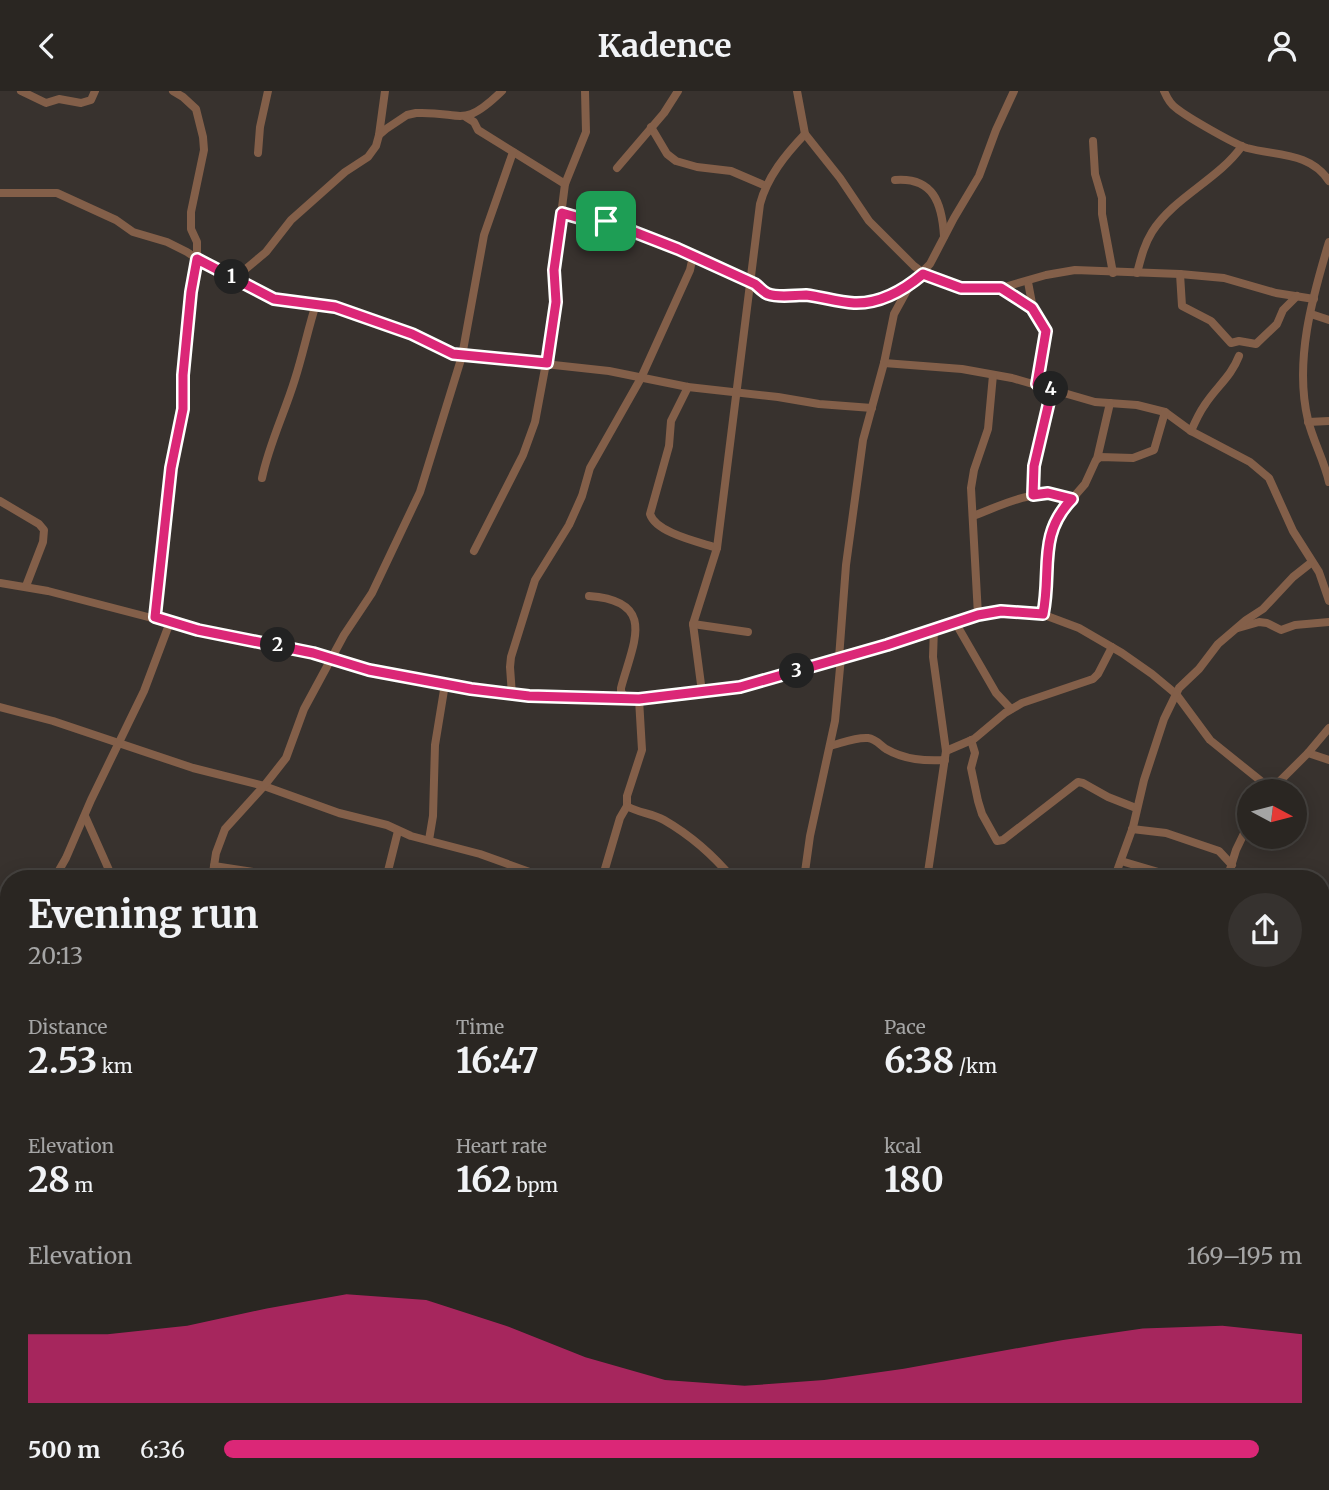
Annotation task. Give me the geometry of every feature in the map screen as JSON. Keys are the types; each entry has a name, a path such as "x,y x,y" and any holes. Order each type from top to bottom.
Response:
{"street":[{"path":"21,91 46,103 59,99 81,103 91,100 95,91"},
{"path":"155,617 171,468 183,409 183,375 198,246 191,222 202,165 203,137 196,109 173,91"},
{"path":"258,153 260,127 268,91"},
{"path":"235,278 266,252 291,220 345,171 368,157 376,146 379,135 385,91"},
{"path":"474,551 523,455 535,422 556,302 554,270 565,184 586,132 585,91"},
{"path":"617,168 678,91"},
{"path":"797,91 805,134 841,178 869,221 923,274 961,288 1001,288 1075,270 1180,274 1224,278 1276,293 1314,299"},
{"path":"562,213 583,219 606,221 693,256 750,282 768,294 804,295 853,303 877,301 923,274 979,176 1014,91"},
{"path":"1164,91 1174,107 1242,146 1285,154 1315,165 1329,181"},
{"path":"379,135 407,115 416,113 466,117 477,113 496,93"},
{"path":"466,117 474,122 478,130 565,184"},
{"path":"651,127 667,154 676,161 731,171 766,186"},
{"path":"702,692 694,624 717,548 760,204 766,186 805,134"},
{"path":"1093,141 1095,174 1102,198 1102,214 1113,273"},
{"path":"1137,273 1145,245 1154,229 1189,195 1222,170 1242,146"},
{"path":"213,870 225,829 286,758 304,709 344,635 372,593 420,492 462,356 484,236 513,152"},
{"path":"895,180 914,181 934,194 940,203 944,236"},
{"path":"0,193 57,193 116,220 133,232 167,242 214,270 274,299 335,307 412,334 445,351 462,356 547,363 608,371 688,387 872,408"},
{"path":"1329,242 1311,314 1303,374 1308,422 1329,482"},
{"path":"512,695 511,657 535,580 569,525 582,496 590,468 641,378 685,281 693,256"},
{"path":"1180,274 1182,306 1211,321 1231,342 1256,344 1277,324 1283,310 1297,296"},
{"path":"1028,282 1032,308 1046,331 1037,384"},
{"path":"805,870 835,722 846,565 863,440 894,314 911,283"},
{"path":"1001,288 1032,308"},
{"path":"262,478 278,423 295,380 316,304"},
{"path":"1311,314 1329,320"},
{"path":"1191,431 1203,407 1232,373 1239,356"},
{"path":"884,363 962,369 1037,384 1096,402 1148,407 1165,412 1191,431 1250,462 1269,478 1293,531 1323,582 1329,601"},
{"path":"978,615 971,488 974,470 989,429 993,375"},
{"path":"688,387 671,421 668,446 650,514 657,524 681,537 717,548"},
{"path":"1033,495 1034,466 1052,389"},
{"path":"1043,614 1047,598 1046,557 1055,521 1085,484 1097,459 1110,403"},
{"path":"1097,459 1107,456 1133,458 1152,452 1156,447 1165,412"},
{"path":"1308,422 1329,421"},
{"path":"973,516 1033,495 1048,493 1072,499"},
{"path":"0,501 39,524 44,530 43,542 26,586"},
{"path":"1118,870 1164,719 1176,694 1214,648 1234,629 1263,610 1293,577 1312,562"},
{"path":"0,583 26,586 198,630 303,650 369,670 512,695 628,699 740,687 887,645 978,615 1001,611 1043,614 1079,628 1152,674 1176,694 1210,740 1258,779"},
{"path":"589,596 617,600 632,614 636,622 636,637 621,688 621,692 628,699"},
{"path":"59,870 144,691 170,622"},
{"path":"955,622 996,693 1012,709"},
{"path":"1234,629 1259,622 1282,630 1295,625 1329,622"},
{"path":"694,624 748,632"},
{"path":"928,870 946,756 933,657 934,628"},
{"path":"830,746 865,738 877,741 899,756 916,760 946,756 1012,709 1093,679 1112,647"},
{"path":"429,840 433,816 435,745 446,684"},
{"path":"605,870 627,806 627,796 642,750 639,699"},
{"path":"0,707 120,742 193,768 264,786 338,813 387,825 398,831 480,854 524,870"},
{"path":"1282,779 1329,728"},
{"path":"971,740 975,755 971,768 978,801 997,841 1003,840 1078,782 1136,808"},
{"path":"1308,753 1329,760"},
{"path":"627,806 671,824 711,855 725,870"},
{"path":"85,816 109,870"},
{"path":"1132,829 1166,833 1219,851 1229,870"},
{"path":"388,870 398,831"},
{"path":"1232,870 1240,849"},
{"path":"1121,861 1152,870"},
{"path":"214,866 240,870"}],"route":[{"path":"562,213 583,219 606,221 678,249 755,284 768,294 804,295 866,303 891,294 923,274 961,288 1001,288 1032,308 1046,331 1037,384 1052,389 1034,466 1033,495 1048,493 1072,499 1058,515 1048,545 1047,598 1043,614 1001,611 978,615 887,645 740,687 639,699 512,695 471,689 369,670 313,653 198,630 155,617 173,453 183,409 183,375 197,259 274,299 329,305 412,334 453,354 547,363 556,302 554,270 562,213"}]}
